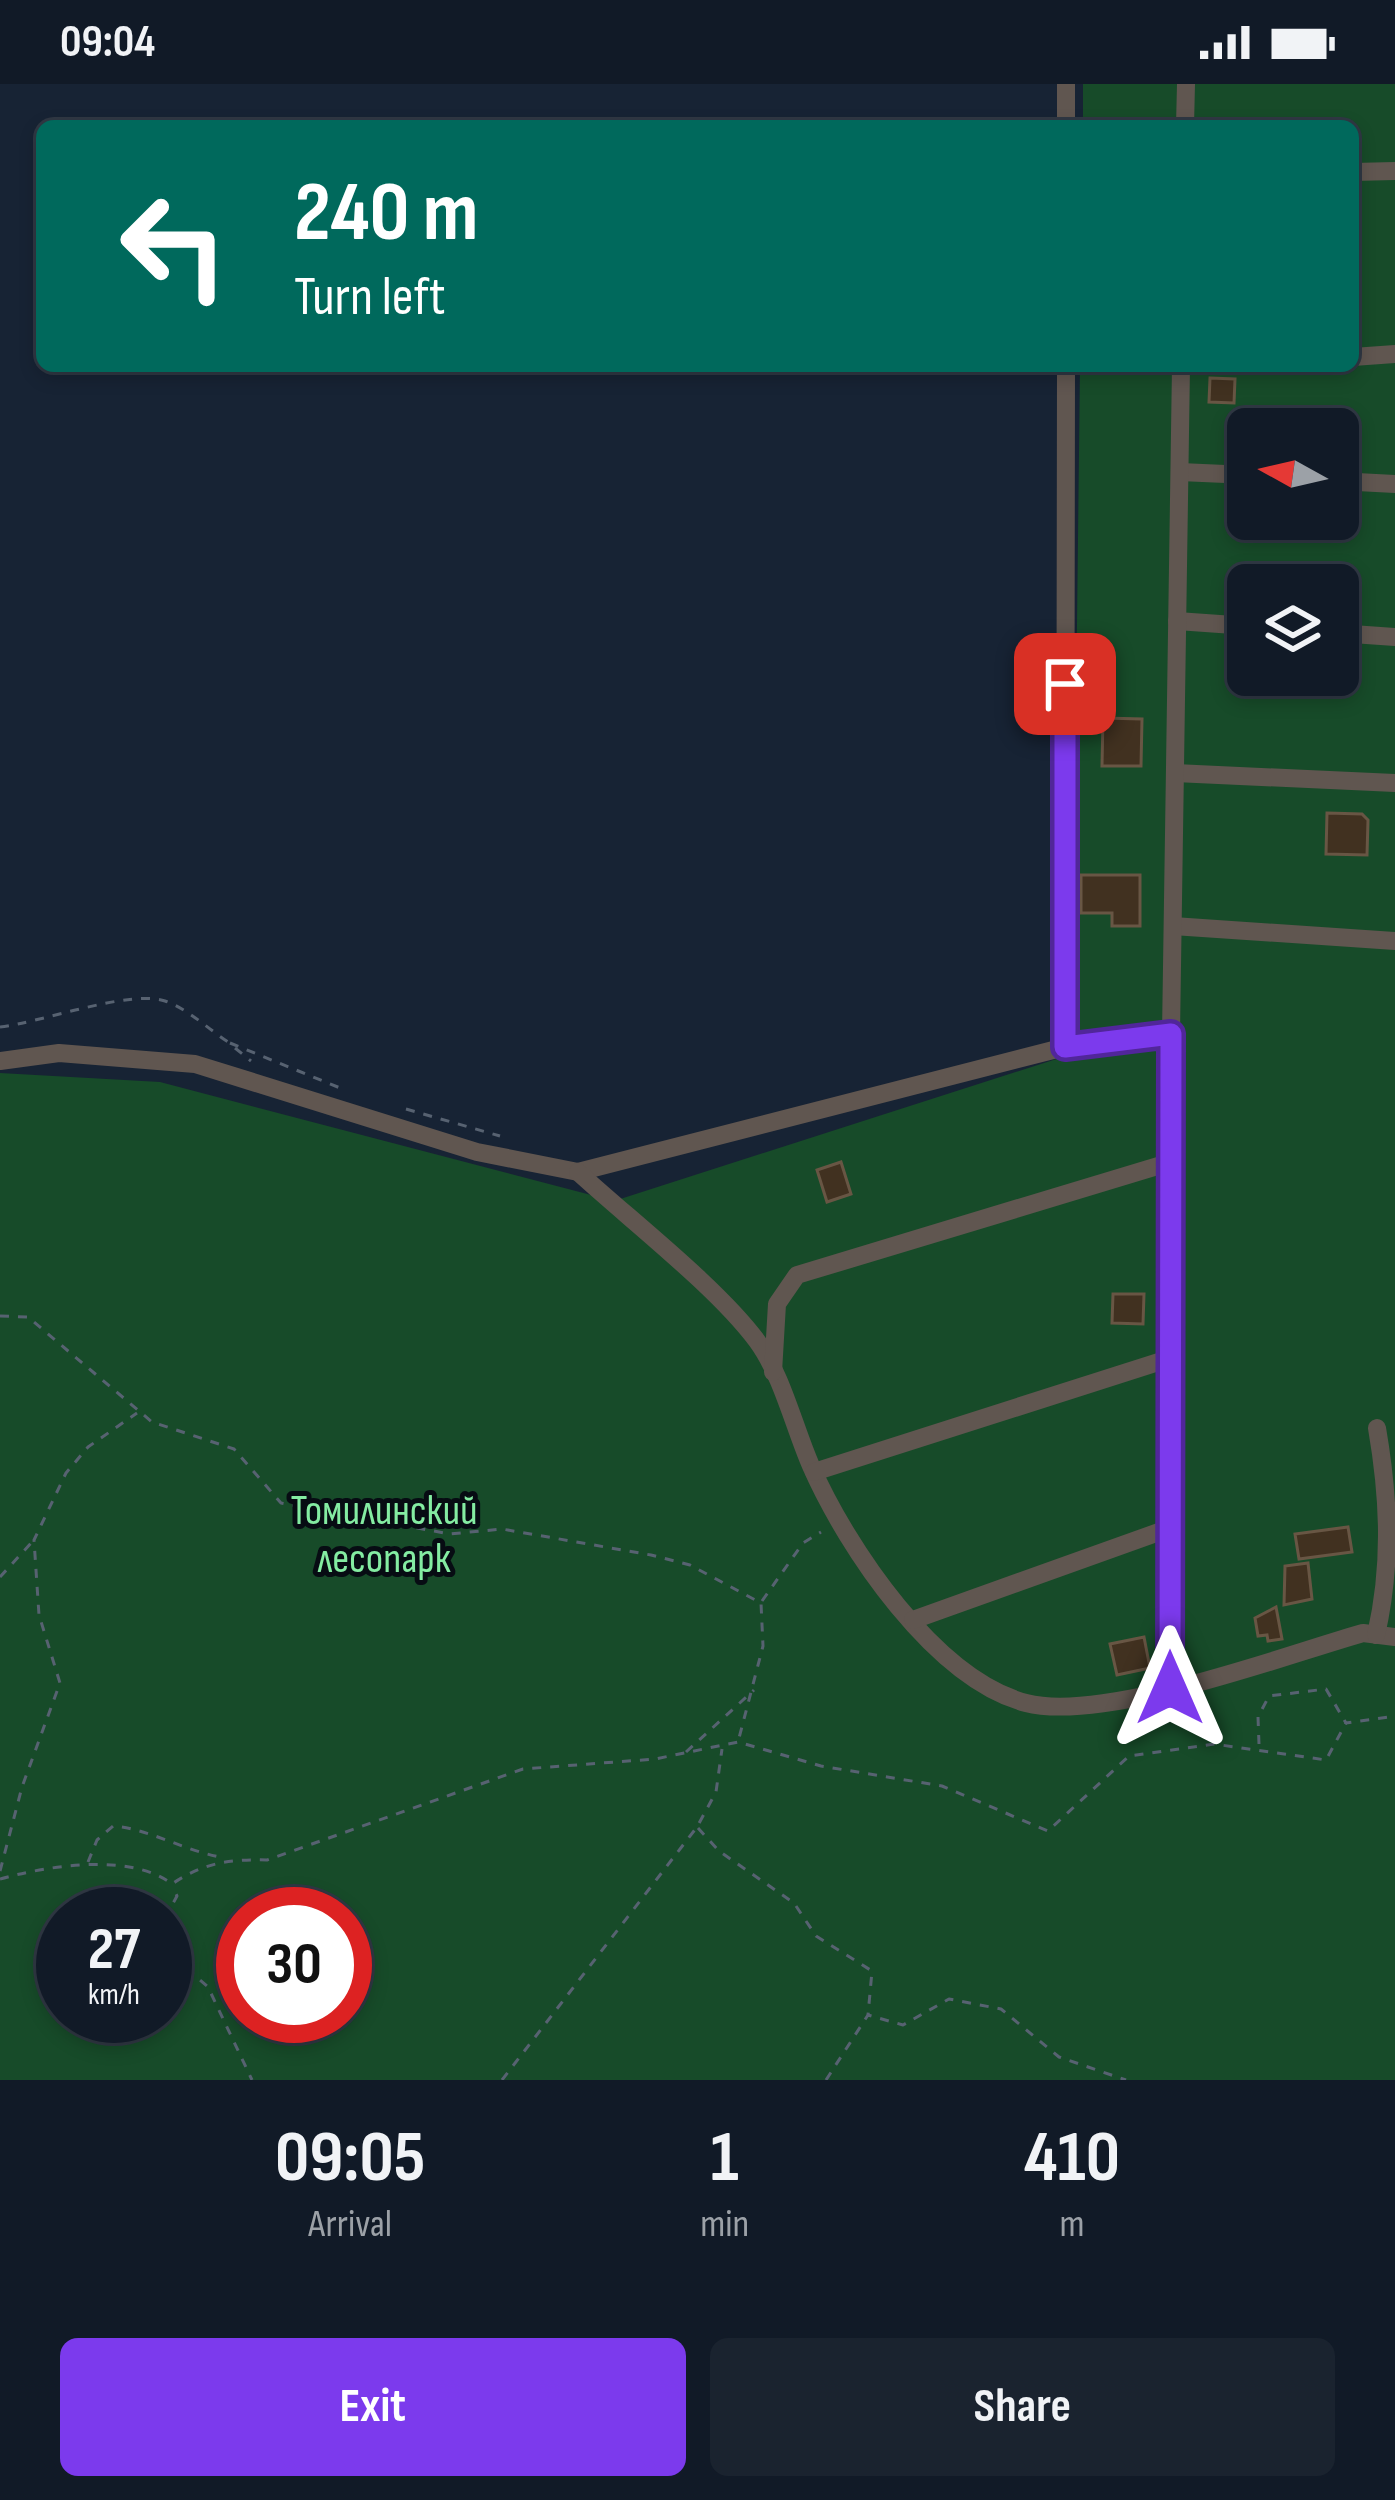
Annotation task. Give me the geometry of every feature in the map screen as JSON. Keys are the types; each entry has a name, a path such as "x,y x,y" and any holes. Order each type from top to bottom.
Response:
{"street":[{"path":"1066,84 1066,120"},
{"path":"1185,120 1186,84"},
{"path":"1359,172 1395,171"},
{"path":"1359,357 1395,354"},
{"path":"1065,1047 1066,372"},
{"path":"1170,1688 1171,1034 1181,372"},
{"path":"1180,472 1227,475"},
{"path":"1359,482 1395,484"},
{"path":"1178,620 1227,624"},
{"path":"1359,634 1395,637"},
{"path":"1175,773 1395,783"},
{"path":"1173,926 1395,940"},
{"path":"0,1061 59,1053 136,1055 195,1064 413,1133 578,1172 1065,1047 1171,1034"},
{"path":"773,1377 777,1304 797,1275 1171,1162"},
{"path":"578,1172 758,1342 838,1522 913,1620 988,1688 1029,1704 1088,1704 1170,1688 1363,1633 1385,1636 1388,1493 1377,1428"},
{"path":"814,1472 1171,1358"},
{"path":"913,1620 1170,1528"}],"path":[{"path":"0,1027 46,1021 134,997 167,1002 230,1043 282,1089"},
{"path":"230,1043 345,1090"},
{"path":"404,1108 500,1136"},
{"path":"0,1316 28,1317 138,1412 170,1430 234,1449 281,1503 450,1534 502,1529 651,1555 690,1565 761,1603"},
{"path":"0,1871 60,1683 39,1616 34,1540 43,1513 77,1460 138,1412"},
{"path":"738,1742 763,1646 761,1603 803,1543 838,1522"},
{"path":"0,1577 34,1540"},
{"path":"684,1754 755,1689"},
{"path":"1259,1747 1258,1718 1269,1696 1326,1690 1346,1723"},
{"path":"1346,1723 1395,1716"},
{"path":"87,1864 97,1840 112,1826 138,1828 166,1844 230,1858 267,1859 523,1769 684,1754 738,1742 821,1766 942,1786 1048,1831 1129,1756 1214,1744 1326,1760 1346,1723"},
{"path":"502,2080 697,1827 716,1792 722,1748"},
{"path":"697,1827 719,1851 794,1903 816,1936 872,1971 868,2015 826,2080"},
{"path":"172,1884 195,1868 230,1858"},
{"path":"0,1879 53,1864 87,1864 159,1874 173,1887"},
{"path":"192,1973 208,1988 252,2080"},
{"path":"868,2015 903,2025 950,1999 978,2000 1001,2009 1058,2057 1126,2080"}],"green space":[{"name":"Томилинский лесопарк","path":"1083,84 1395,84 1395,2080 0,2080 0,1073 160,1082 614,1201 1072,1054 1080,372 1359,372 1359,120 1083,120"}],"building":[{"path":"1210,378 1235,379 1234,403 1209,402"},
{"path":"1103,718 1142,719 1141,766 1102,766"},
{"path":"1327,813 1362,814 1368,820 1367,855 1326,854"},
{"path":"1081,875 1140,875 1140,926 1112,926 1112,913 1081,913"},
{"path":"841,1162 851,1194 827,1202 817,1170"},
{"path":"1113,1294 1144,1294 1143,1324 1112,1323"},
{"path":"1348,1527 1352,1552 1299,1559 1295,1534"},
{"path":"1308,1563 1312,1599 1284,1605 1285,1566"},
{"path":"1276,1607 1282,1639 1268,1641 1267,1635 1258,1636 1255,1618"},
{"path":"1144,1637 1150,1668 1117,1675 1110,1644"}],"route":[{"path":"1065,684 1065,1047 1171,1034 1170,1688"}]}
